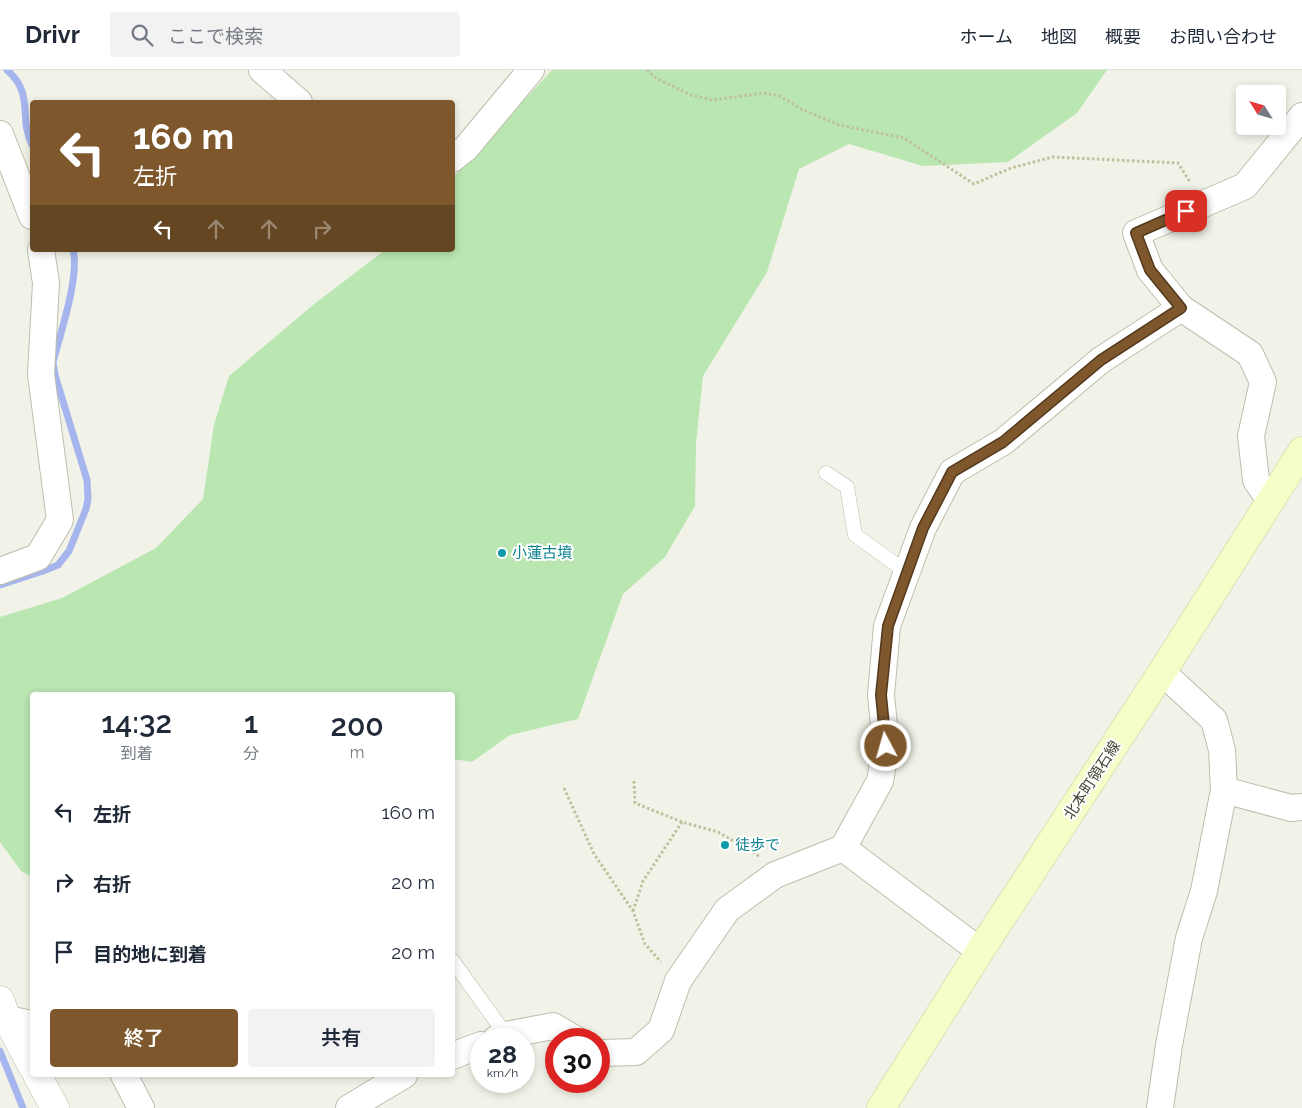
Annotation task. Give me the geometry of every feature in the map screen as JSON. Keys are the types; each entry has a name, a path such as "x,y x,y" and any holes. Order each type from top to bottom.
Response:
{"main road":[{"name":"北本町領石線","path":"890,1103 980,951 1162,672 1302,452"}],"street":[{"path":"262,70 297,100"},
{"path":"455,157 466,148 531,70"},
{"path":"1270,501 1256,480 1252,436 1263,382 1250,354 1181,308 1150,270 1136,233 1245,186 1302,116"},
{"path":"0,134 30,211"},
{"path":"0,571 38,557 60,520 41,374 46,283 41,252"},
{"path":"610,1053 636,1052 661,1030 678,981 727,910 775,875 843,848 880,781 886,746 881,695 888,626 923,528 952,472 1003,442 1101,360 1181,308"},
{"path":"1160,1108 1169,1046 1189,938 1204,891 1224,790 1222,750 1214,720 1162,672"},
{"path":"1224,790 1291,808 1302,806"},
{"path":"843,848 980,951"},
{"path":"13,1014 30,1061"},
{"path":"535,1030 553,1026 556,1028"},
{"path":"455,1055 470,1049"},
{"path":"38,1077 54,1108"},
{"path":"125,1077 141,1108"},
{"path":"349,1108 401,1077"}],"lane":[{"path":"826,473 847,487 855,534 908,573"},
{"path":"455,965 495,1028"}],"path":[{"path":"647,70 656,78 691,95 712,100 764,93 780,96 801,109 839,125 904,138 974,184 1011,168 1053,157 1178,163 1203,204"},
{"path":"634,781 635,803 682,822 718,832 766,860 775,875"},
{"path":"564,788 594,854 633,911 645,944 678,981"},
{"path":"633,911 643,881 682,822"}],"green space":[{"path":"552,70 1107,70 1077,113 1008,162 923,166 849,144 799,169 767,272 703,376 696,443 695,506 665,557 623,594 578,719 510,735 472,762 455,759 455,692 30,692 30,876 21,871 0,842 0,617 62,598 156,548 203,499 214,425 229,376 313,305 382,252 455,252 455,175"}],"waterway":[{"path":"7,70 16,79 24,97 26,125 30,140"},
{"path":"0,585 58,565 69,551 86,509 88,499 87,480 55,375 53,362 72,289 74,274 73,252"},
{"path":"0,1051 23,1108"}],"place":[{"name":"小蓮古墳","path":"502,553"},
{"name":"徒歩で","path":"725,845"}],"route":[{"path":"886,746 881,695 888,626 923,528 952,472 1003,442 1101,360 1181,308 1150,270 1136,233 1186,211"}]}
